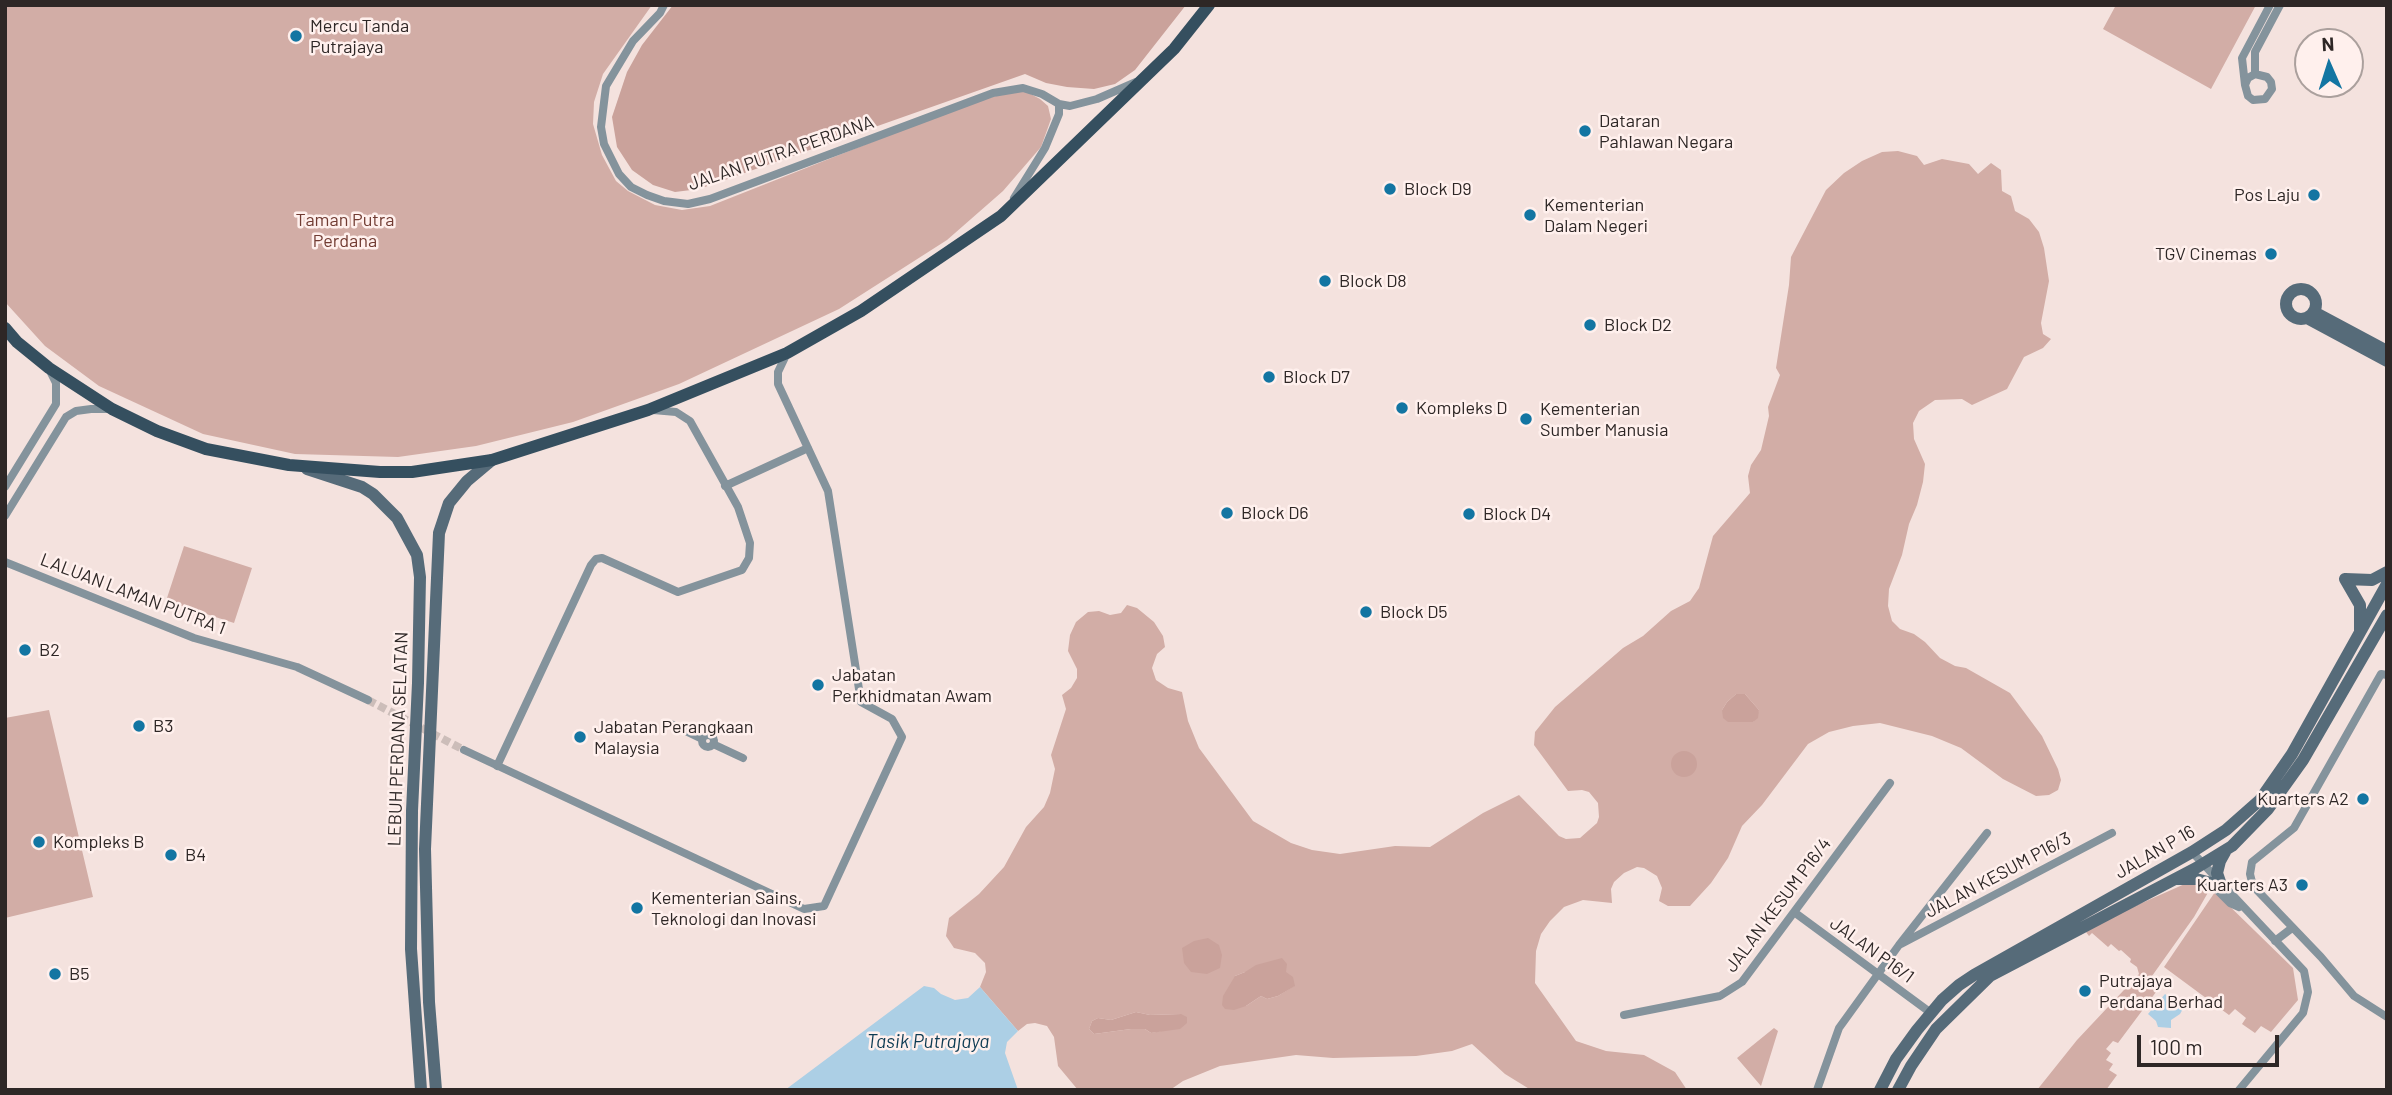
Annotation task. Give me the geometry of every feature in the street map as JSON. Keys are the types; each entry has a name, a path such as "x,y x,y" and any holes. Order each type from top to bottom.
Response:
{"main road":[{"path":"5,328 16,342 49,368 112,409 157,431 206,449 289,464 380,472 412,472 492,460 648,410 788,354 861,311 1001,216 1174,49 1209,5"}],"street":[{"name":"JALAN PUTRA PERDANA","path":"664,5 660,13 633,41 606,86 601,127 604,144 620,174 631,187 664,201 688,204 709,199 993,93 1023,88 1042,94 1059,104"},
{"path":"2245,85 2248,78 2255,74 2267,77 2272,89 2265,99 2253,100 2248,96 2245,85 2242,58 2270,5"},
{"path":"2255,74 2255,52 2280,5"},
{"path":"1001,216 1045,148 1059,114 1059,104 1083,103 1145,77"},
{"path":"2387,351 2311,315 2387,361"},
{"path":"464,750 804,909 824,906 902,737 892,719 861,702 828,491 778,384 778,372 788,354"},
{"path":"5,487 56,404 56,383 49,368"},
{"path":"5,516 66,416 76,411 112,409"},
{"path":"497,766 596,559 602,558 678,592 742,570 749,558 750,543 738,507 690,421 677,412 648,410"},
{"path":"725,486 808,448"},
{"name":"LEBUH PERDANA SELATAN","path":"436,1083 429,1002 425,849 439,533 449,503 467,481 492,460"},
{"name":"LEBUH PERDANA SELATAN","path":"289,464 333,476 373,494 397,518 416,555 420,576 412,811 411,949 421,1083"},
{"name":"LALUAN LAMAN PUTRA 1","path":"5,562 194,638 297,667 368,701"},
{"path":"2360,633 2360,605 2345,579 2372,580 2387,572"},
{"name":"JALAN P 16","path":"1880,1090 1896,1059 1931,1013 1942,1000 1974,975 2188,854 2226,830 2260,800 2292,754 2360,633 2383,602 2387,584"},
{"name":"JALAN P 16","path":"1898,1090 1936,1029 1990,976 2227,849 2268,809 2303,760 2381,632 2387,615"},
{"path":"2387,675 2381,674 2294,828 2252,862 2250,874 2253,886 2354,996 2387,1017"},
{"path":"671,724 702,739 706,734 710,735 714,740 713,744 743,758"},
{"name":"JALAN KESUM P16/4","path":"1624,1015 1720,996 1742,982 1890,782"},
{"name":"JALAN KESUM P16/3","path":"1817,1090 1839,1028 1899,945 1987,833"},
{"name":"JALAN KESUM P16/3","path":"1899,945 2112,833"},
{"path":"2215,883 2220,861 2227,849"},
{"path":"2188,854 2304,971 2308,992 2303,1013 2239,1090"},
{"path":"2174,879 2196,879 2215,883"},
{"name":"JALAN P16/1","path":"1794,912 1931,1013"},
{"path":"2275,941 2292,928"}],"green space":[{"name":"Taman Putra Perdana","path":"5,5 652,5 603,74 594,102 593,124 602,155 616,181 628,191 655,205 682,210 710,206 973,102 1012,92 1027,92 1040,99 1048,106 1051,119 1041,147 1003,191 947,240 839,309 679,384 573,422 476,446 398,457 295,454 203,434 99,386 45,346 5,302"},
{"path":"2116,5 2256,5 2211,89 2103,29"},
{"path":"1898,151 1917,156 1924,165 1942,159 1969,164 1978,174 1991,163 2001,170 2002,191 2011,196 2015,211 2029,219 2039,232 2044,248 2049,281 2041,323 2043,334 2051,339 2043,348 2024,357 2007,389 1972,405 1962,399 1935,400 1919,411 1913,423 1914,439 1925,464 1923,482 1889,589 1888,606 1892,621 1900,629 1914,634 1940,658 1966,668 2010,693 2042,736 2058,769 2061,780 2058,790 2049,795 2036,796 2003,779 1961,748 1932,736 1880,723 1853,726 1829,732 1808,744 1762,805 1742,826 1728,858 1711,883 1690,906 1668,906 1659,901 1662,888 1657,876 1637,867 1614,882 1611,889 1612,903 1583,900 1564,907 1541,934 1536,951 1535,983 1576,1041 1606,1051 1644,1055 1675,1072 1687,1090 1531,1090 1505,1074 1472,1044 1452,1051 1416,1056 1333,1058 1296,1055 1220,1066 1183,1081 1170,1090 1078,1090 1058,1066 1054,1037 1047,1026 1027,1024 1018,1031 980,987 986,972 985,963 975,953 954,948 946,936 949,918 979,894 1004,867 1026,827 1044,807 1050,793 1055,769 1051,755 1066,709 1062,695 1071,688 1077,678 1077,669 1068,651 1070,635 1076,622 1088,612 1099,611 1110,615 1121,613 1127,605 1137,608 1154,622 1163,636 1165,647 1157,654 1152,668 1156,680 1168,688 1182,692 1188,721 1199,748 1253,821 1291,843 1312,850 1340,854 1395,846 1430,847 1483,813 1519,795 1559,836 1566,839 1580,838 1597,823 1598,803 1589,792 1568,791 1534,745 1535,732 1555,707 1623,648 1643,636 1671,611 1690,601 1699,588 1713,536 1750,493 1748,476 1751,465 1761,450 1769,416 1768,407 1780,375 1776,368 1791,257 1826,190 1844,173 1882,152","holes":["1736,694 1745,694 1759,710 1753,722 1743,721 1722,710","1245,972 1294,986 1278,996 1267,999 1261,996 1246,1006 1235,976","1136,1012 1150,1015 1181,1014 1161,1031 1151,1033 1145,1029 1131,1029 1094,1034 1089,1029 1092,1021 1098,1018 1111,1020"]},
{"path":"184,546 252,568 234,623 166,601"},
{"path":"49,710 93,897 5,918 5,718"},
{"path":"2187,883 2210,889 2194,917 2152,976 2162,984 2118,1043 2113,1041 2106,1049 2111,1053 2106,1060 2113,1064 2109,1070 2117,1075 2106,1090 2037,1090 2077,1040 2139,974 2137,967 2130,962 2131,959 2121,950 2111,944 2108,947 2092,933 2089,936 2086,932 2099,922"},
{"path":"2215,892 2293,968 2298,1000 2271,1032 2261,1026 2255,1033 2242,1024 2246,1018 2235,1009 2229,1015 2164,967"},
{"path":"1774,1028 1778,1031 1761,1086 1737,1058"}],"shaded area":[{"path":"673,5 1186,5 1135,70 1115,84 1094,89 1067,87 1046,83 1025,74 699,189 675,192 653,185 632,170 617,147 612,117 627,72 642,45"},
{"path":"1736,694 1745,694 1759,710 1758,718 1753,722 1728,722 1723,718 1722,710"},
{"path":"1684,751 1693,755 1697,764 1693,773 1684,777 1675,773 1671,764 1675,755"},
{"path":"1208,938 1219,945 1222,955 1220,968 1207,974 1191,972 1184,963 1182,948 1194,941"},
{"path":"1282,958 1287,964 1286,972 1293,977 1295,986 1278,996 1267,999 1261,996 1246,1006 1234,1010 1225,1009 1222,1005 1223,996 1235,976 1256,965"},
{"path":"1136,1012 1150,1015 1181,1014 1187,1017 1187,1023 1180,1029 1151,1033 1145,1029 1131,1029 1094,1034 1089,1029 1092,1021 1098,1018 1111,1020"}],"water":[{"name":"Tasik Putrajaya","path":"924,986 934,988 955,1000 968,998 980,987 1018,1031 1007,1042 1005,1053 1018,1090 785,1090"},
{"path":"2165,994 2184,1007 2180,1014 2171,1020 2171,1028 2158,1027 2148,1014"}],"tunnel":[{"path":"368,700 464,750"}],"place":[{"name":"Mercu Tanda Putrajaya","path":"296,36"},
{"name":"Dataran Pahlawan Negara","path":"1585,131"},
{"name":"Block D9","path":"1390,189"},
{"name":"Pos Laju","path":"2314,195"},
{"name":"Kementerian Dalam Negeri","path":"1530,215"},
{"name":"TGV Cinemas","path":"2271,254"},
{"name":"Block D8","path":"1325,281"},
{"name":"Block D2","path":"1590,325"},
{"name":"Block D7","path":"1269,377"},
{"name":"Kompleks D","path":"1402,408"},
{"name":"Kementerian Sumber Manusia","path":"1526,419"},
{"name":"Block D6","path":"1227,513"},
{"name":"Block D4","path":"1469,514"},
{"name":"Block D5","path":"1366,612"},
{"name":"B2","path":"25,650"},
{"name":"Jabatan Perkhidmatan Awam","path":"818,685"},
{"name":"B3","path":"139,726"},
{"name":"Jabatan Perangkaan Malaysia","path":"580,737"},
{"name":"Kuarters A2","path":"2363,799"},
{"name":"Kompleks B","path":"39,842"},
{"name":"B4","path":"171,855"},
{"name":"Kuarters A3","path":"2302,885"},
{"name":"Kementerian Sains, Teknologi dan Inovasi","path":"637,908"},
{"name":"B5","path":"55,974"},
{"name":"Putrajaya Perdana Berhad","path":"2085,991"}]}
